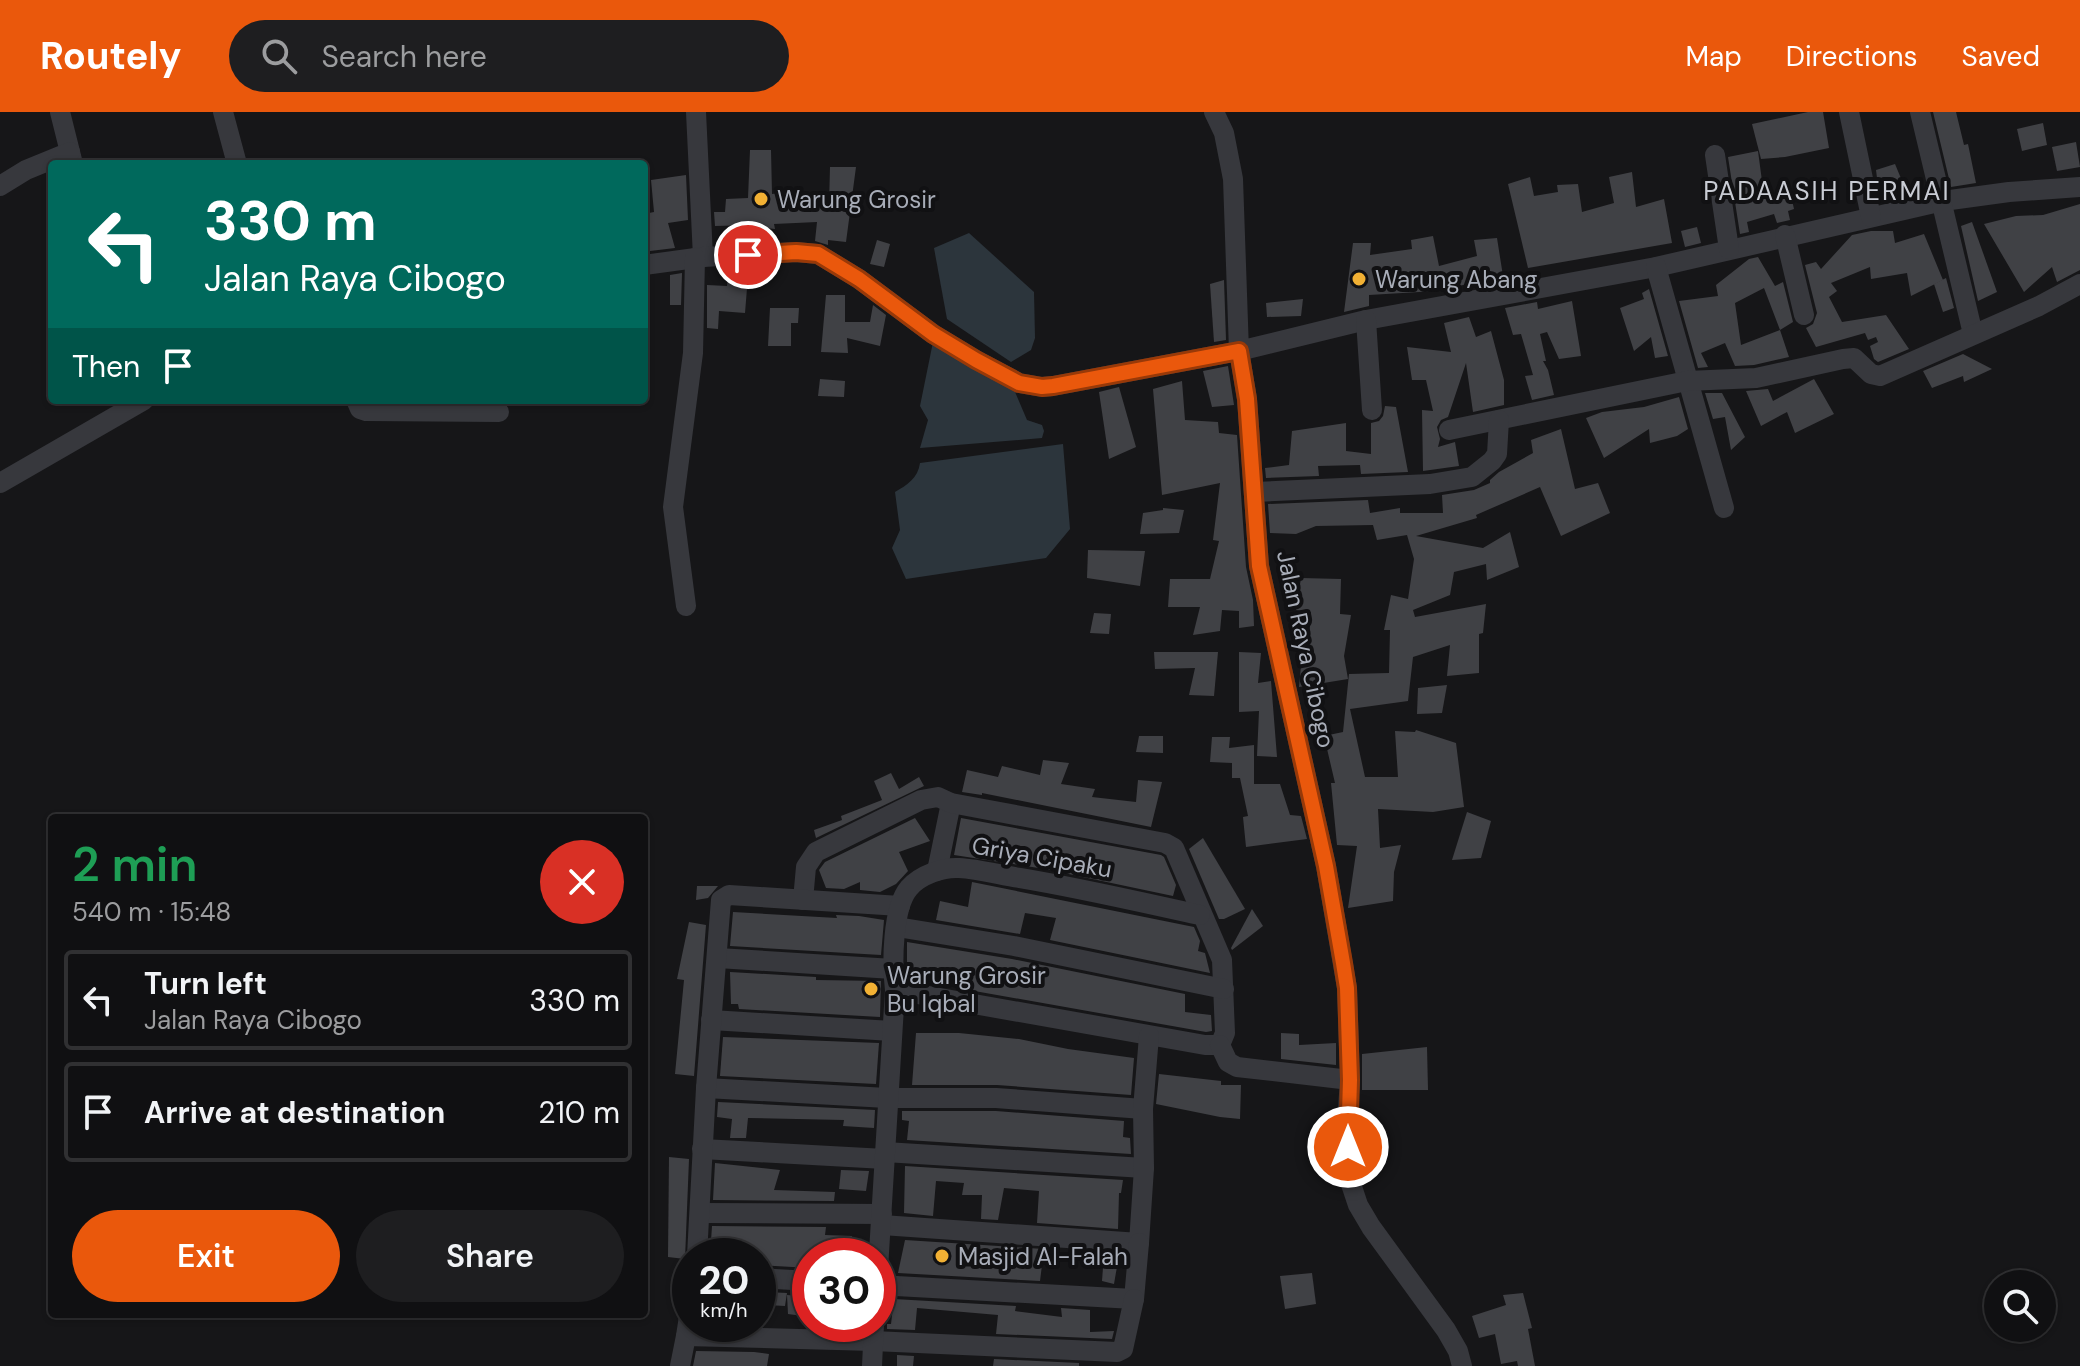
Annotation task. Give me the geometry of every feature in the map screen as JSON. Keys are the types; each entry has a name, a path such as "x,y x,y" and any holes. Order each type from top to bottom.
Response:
{"street":[{"path":"60,112 71,158"},
{"path":"223,112 236,160"},
{"path":"686,606 673,507 693,353 699,258 696,112"},
{"name":"Jalan Raya Cibogo","path":"1214,112 1224,133 1232,168 1239,351 1247,399 1259,566 1313,807 1347,988 1349,1171 1354,1195 1388,1253 1446,1330 1458,1351 1462,1366"},
{"path":"1849,112 1871,217"},
{"path":"1920,112 1973,334"},
{"path":"1715,155 1729,249"},
{"path":"0,186 33,167 48,163"},
{"path":"648,264 796,252 818,254 976,360 1029,386 1053,386 1239,351 1366,320 1656,267 1943,201 2080,187"},
{"path":"1785,235 1804,315"},
{"path":"1656,267 1724,508"},
{"path":"1449,430 1687,381 1756,378 1852,358 1871,374 1880,376 2039,306 2080,284"},
{"path":"1366,320 1372,410"},
{"path":"0,483 137,404"},
{"path":"358,404 366,411 499,412"},
{"path":"1255,492 1430,484 1472,477 1497,454 1499,420"},
{"path":"803,900 806,867 816,852 921,800 938,797 951,803 1165,843 1174,848 1200,915 1215,940 1222,960 1225,1033 1220,1045 1228,1062 1237,1067 1350,1080"},
{"path":"937,871 951,803"},
{"name":"Griya Cipaku","path":"899,917 912,885 937,871 957,868 1069,886 1200,915"},
{"path":"698,1238 711,1020 721,900 726,896 803,900 899,917 1014,946 1224,989"},
{"path":"881,1238 899,917"},
{"path":"718,958 894,979 1149,1036 1220,1045"},
{"path":"711,1020 892,1031"},
{"path":"896,1334 1117,1352 1123,1349 1134,1299 1139,1243 1144,1168 1143,1109 1149,1036"},
{"path":"706,1088 887,1098 996,1098 1143,1109"},
{"path":"702,1149 1144,1168"},
{"path":"700,1213 882,1219 1139,1243"},
{"path":"896,1286 1134,1299"},
{"path":"680,1366 685,1342"},
{"path":"872,1366 873,1342"}],"shaded area":[{"path":"969,233 1034,292 1035,338 1031,350 1011,362 947,319 934,248"},
{"path":"933,342 1015,392 1027,420 1042,425 1042,438 920,448 928,420 920,406"},
{"path":"1063,444 1070,529 1046,558 906,579 892,548 900,530 895,492 908,484 920,463"}],"building":[{"path":"1808,112 1823,112 1829,148 1761,159 1752,124"},
{"path":"1933,112 1956,112 1964,145 1968,144 1976,183 1951,187"},
{"path":"2043,123 2047,145 2022,151 2017,129"},
{"path":"2076,142 2080,167 2057,171 2052,147"},
{"path":"750,150 771,150 772,194 796,191 797,203 829,205 830,167 856,167 846,242 828,240 828,245 815,241 817,222 774,224 775,229 755,225 715,226 714,212 725,212 726,199 748,198"},
{"path":"1758,151 1764,196 1790,191 1794,209 1788,211 1790,220 1777,223 1774,214 1747,222 1749,232 1740,234 1728,157"},
{"path":"1895,164 1905,188 1879,194 1876,170"},
{"path":"1632,172 1636,207 1664,199 1672,243 1528,268 1508,184 1530,177 1534,196 1558,192 1557,185 1578,184 1582,212 1614,203 1609,177"},
{"path":"686,175 688,220 668,223 675,248 650,251 648,213 654,212 651,180"},
{"path":"2080,204 2080,270 2057,282 2052,267 2024,292 1984,224 2016,216 2043,215"},
{"path":"1972,222 1997,292 1978,301 1961,226"},
{"path":"1697,227 1701,243 1685,247 1681,231"},
{"path":"1893,231 1895,243 1924,234 1943,280 1911,296 1907,273 1871,279 1870,267 1831,283 1837,291 1829,297 1842,322 1886,315 1909,349 1878,362 1870,346 1878,342 1876,337 1868,340 1865,333 1816,347 1806,328 1813,324 1817,313 1805,265 1816,262 1821,269 1852,235"},
{"path":"1433,236 1439,266 1477,256 1474,240 1497,238 1503,276 1436,291 1369,295 1369,306 1344,312 1353,243 1371,243 1370,255 1412,249 1411,240"},
{"path":"877,240 890,244 884,267 870,264"},
{"path":"1758,257 1775,286 1783,282 1793,322 1780,330 1789,357 1735,366 1725,343 1701,353 1708,367 1698,368 1679,301 1718,296 1716,285 1749,259","holes":["1764,288 1780,330 1741,345 1735,303"]},
{"path":"682,273 681,305 670,305 670,275"},
{"path":"728,274 748,276 745,313 719,311 718,329 707,328 707,285 727,286"},
{"path":"1946,278 1954,308 1943,312 1934,284"},
{"path":"1224,280 1226,340 1214,342 1210,284"},
{"path":"1649,289 1668,356 1655,358 1651,337 1634,351 1620,308 1644,299 1642,293"},
{"path":"826,295 845,295 845,322 870,322 873,305 886,315 880,346 847,338 848,353 821,352"},
{"path":"1303,299 1301,316 1267,317 1266,303"},
{"path":"1572,301 1581,356 1559,359 1547,332 1540,334 1546,361 1543,361 1554,395 1532,400 1525,376 1533,375 1521,334 1513,335 1505,308 1537,302 1538,309"},
{"path":"770,308 799,308 798,323 791,323 791,346 768,346"},
{"path":"1469,317 1476,337 1491,331 1504,380 1504,405 1473,412 1466,363 1448,417 1441,420 1437,427 1438,447 1455,442 1459,466 1423,471 1422,410 1433,411 1426,380 1412,380 1407,347 1451,352 1444,323"},
{"path":"1963,354 1992,369 1964,382 1963,376 1932,388 1923,371"},
{"path":"1228,366 1234,405 1212,407 1203,371"},
{"path":"820,379 845,381 844,397 818,396"},
{"path":"1814,379 1834,414 1795,433 1787,412 1761,426 1746,391 1768,389 1773,401"},
{"path":"1182,381 1185,420 1218,422 1219,433 1237,435 1246,567 1253,600 1254,626 1239,628 1239,611 1222,610 1220,631 1193,635 1200,607 1168,607 1170,579 1210,579 1219,541 1213,540 1220,483 1162,495 1153,389"},
{"path":"1119,387 1136,447 1109,459 1099,392"},
{"path":"1705,393 1722,393 1745,437 1731,450 1725,417 1713,419"},
{"path":"1679,397 1688,429 1677,436 1650,443 1649,429 1604,458 1586,418"},
{"path":"1385,406 1396,407 1408,472 1361,474 1360,465 1318,466 1319,476 1266,478 1265,468 1289,465 1292,431 1346,423 1346,451 1371,454 1371,423 1379,421"},
{"path":"1561,429 1575,489 1598,483 1610,513 1561,536 1540,487 1476,515 1477,518 1416,536 1483,548 1510,532 1519,567 1487,580 1486,564 1454,572 1450,595 1413,610 1415,617 1486,604 1483,633 1479,634 1479,673 1447,676 1450,645 1413,657 1408,701 1350,709 1365,777 1398,777 1395,731 1416,730 1456,743 1464,807 1433,812 1378,809 1380,848 1401,845 1394,872 1393,901 1348,908 1357,846 1337,845 1331,783 1335,783 1324,736 1343,732 1349,674 1389,673 1390,630 1384,630 1391,595 1408,599 1414,559 1407,535 1377,540 1373,525 1316,526 1296,534 1270,533 1268,504 1368,500 1370,513 1400,508 1400,513 1443,513 1442,495 1474,490 1490,483 1499,472 1533,453 1531,440"},
{"path":"1163,508 1184,510 1179,533 1140,534 1143,513"},
{"path":"1088,550 1145,551 1140,586 1087,578"},
{"path":"1301,578 1341,579 1340,614 1351,615 1344,656 1348,679 1299,687 1302,655 1308,655 1311,612 1296,610"},
{"path":"1094,613 1111,614 1109,634 1090,633"},
{"path":"1154,652 1218,652 1214,696 1189,695 1195,668 1155,669"},
{"path":"1239,652 1261,653 1258,683 1271,681 1277,757 1257,756 1259,711 1239,712"},
{"path":"1447,685 1442,713 1417,714 1418,688"},
{"path":"1139,736 1163,736 1163,753 1136,752"},
{"path":"1212,737 1230,737 1229,748 1254,745 1254,784 1280,784 1290,815 1301,816 1307,839 1246,847 1243,817 1248,816 1240,778 1232,778 1232,763 1210,762"},
{"path":"1043,760 1069,763 1061,784 1095,789 1092,797 1136,802 1138,780 1162,782 1151,827 982,793 962,792 967,770 998,777 1002,766 1040,775"},
{"path":"891,773 899,789 919,777 924,786 816,838 814,830 882,800 874,781"},
{"path":"1467,812 1491,821 1481,858 1452,860"},
{"path":"915,818 930,841 899,852 908,871 896,884 880,892 860,890 860,882 844,889 826,888 819,870 825,862"},
{"path":"961,818 1161,855 1176,885 1173,896 1045,869 954,855"},
{"path":"1203,838 1245,909 1224,919 1219,919 1189,849"},
{"path":"972,882 1194,927 1200,941 1198,951 1205,953 1210,973 1050,940 1056,918 1025,913 1020,934 936,920 940,901 968,907"},
{"path":"697,886 718,886 708,898 696,900"},
{"path":"1252,909 1263,926 1232,950 1231,948"},
{"path":"733,912 837,918 836,915 859,916 884,920 881,955 730,946"},
{"path":"689,922 706,925 694,1076 675,1074 684,980 677,979"},
{"path":"907,942 1012,959 1185,994 1185,1012 1211,1015 1212,1031 907,979"},
{"path":"730,972 816,977 816,980 881,981 880,1017 739,1009 738,1004 731,1004"},
{"path":"916,1033 959,1033 1019,1039 1134,1058 1131,1095 997,1085 912,1085"},
{"path":"1281,1033 1299,1034 1299,1045 1336,1043 1336,1065 1281,1059"},
{"path":"723,1037 879,1043 876,1084 720,1076"},
{"path":"1427,1047 1428,1090 1362,1090 1362,1054"},
{"path":"1159,1074 1221,1081 1221,1085 1241,1085 1240,1119 1156,1104"},
{"path":"718,1102 875,1110 874,1128 843,1126 844,1120 748,1118 746,1138 730,1138 732,1119 717,1117"},
{"path":"902,1111 996,1111 1124,1121 1123,1137 1130,1138 1131,1154 907,1140 909,1121 902,1120"},
{"path":"669,1157 689,1159 686,1238 672,1238 672,1257 668,1257"},
{"path":"715,1163 780,1170 774,1190 835,1192 834,1201 713,1200"},
{"path":"905,1166 1123,1180 1119,1193 1118,1229 1037,1223 1039,1191 1004,1188 998,1220 981,1219 982,1195 962,1195 964,1183 936,1181 933,1216 904,1213"},
{"path":"841,1170 869,1171 866,1191 839,1189"},
{"path":"712,1226 826,1227 825,1235 852,1236 792,1238 792,1267 776,1266 776,1238 711,1238"},
{"path":"905,1240 1044,1249 1040,1281 898,1273"},
{"path":"1104,1254 1119,1255 1114,1284 1102,1281"},
{"path":"1312,1273 1316,1304 1285,1309 1280,1276"},
{"path":"776,1292 787,1293 785,1306 776,1306"},
{"path":"1523,1293 1532,1328 1528,1329 1535,1366 1518,1366 1517,1361 1501,1364 1495,1334 1479,1338 1472,1316 1506,1305 1503,1295"},
{"path":"787,1295 792,1295 792,1315 788,1314"},
{"path":"896,1299 1016,1306 1015,1311 1062,1317 1061,1308 1090,1310 1090,1332 1114,1331 1112,1339 996,1334 998,1315 917,1308 915,1330 896,1329"},
{"path":"696,1351 769,1354 767,1366 693,1366"},
{"path":"897,1355 914,1356 913,1366 897,1366"},
{"path":"994,1359 1079,1363 1079,1366 993,1366"}],"place":[{"name":"Warung Grosir","path":"761,199"},
{"name":"Warung Abang","path":"1359,279"},
{"name":"Warung Grosir Bu Iqbal","path":"871,989"},
{"name":"Masjid Al-Falah","path":"942,1256"}],"district":[{"name":"PADAASIH PERMAI","path":"1827,191"}],"route":[{"path":"748,255 818,254 859,279 933,334 1029,386 1053,386 1239,351 1247,399 1259,566 1326,866 1347,988 1350,1080 1348,1147"}]}
